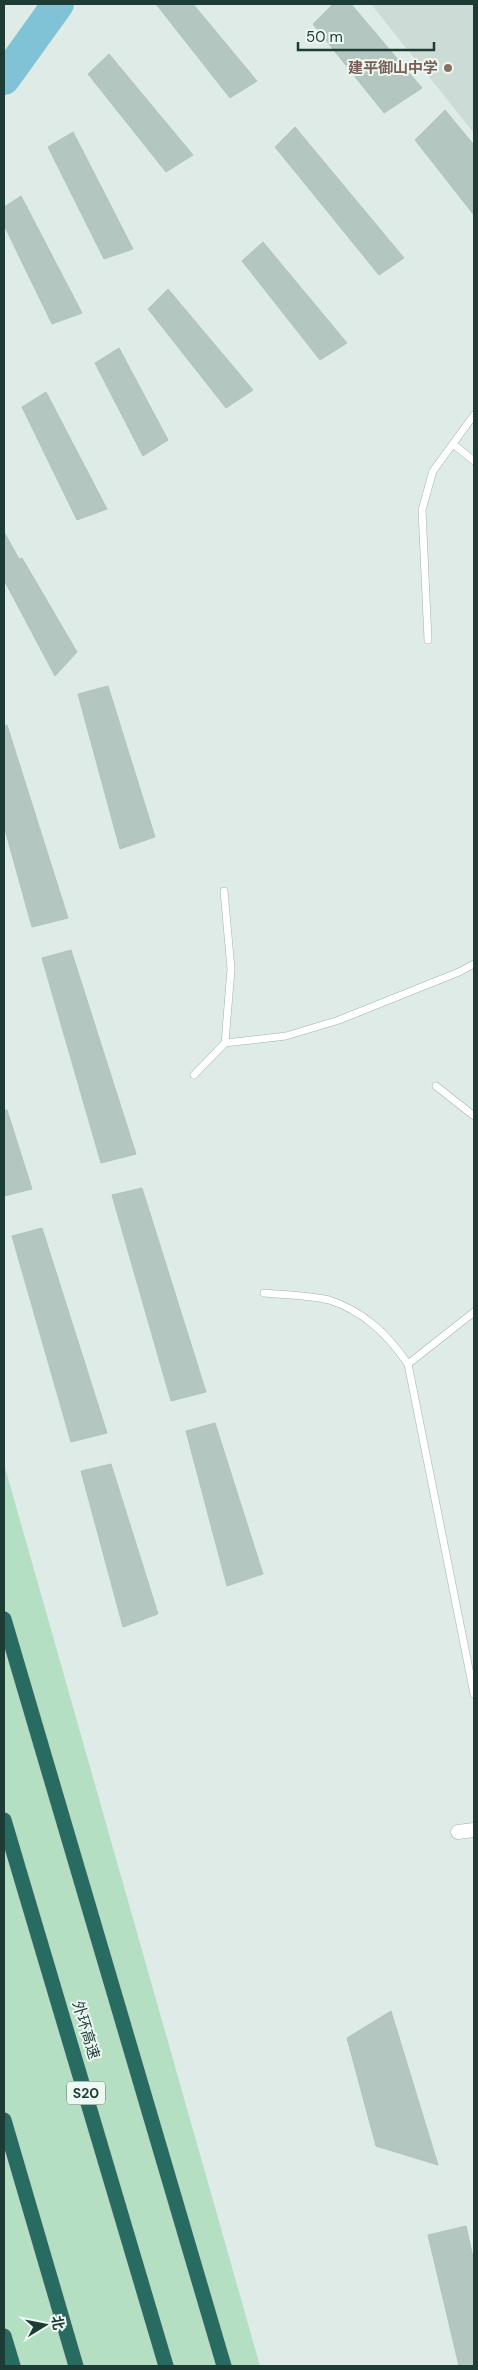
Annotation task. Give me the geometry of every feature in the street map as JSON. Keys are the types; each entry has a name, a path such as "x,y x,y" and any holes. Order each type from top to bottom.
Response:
{"highway":[{"path":"4,1619 224,2366"},
{"name":"外环高速","path":"4,1820 166,2366"},
{"path":"4,2120 76,2366"},
{"path":"4,2336 13,2366"}],"street":[{"path":"458,1832 474,1830"}],"lane":[{"path":"428,640 422,510 433,471 474,415"},
{"path":"452,444 474,461"},
{"path":"194,1076 225,1043 230,969 224,891"},
{"path":"225,1043 286,1036 339,1020 459,972 474,964"},
{"path":"436,1086 474,1116"},
{"path":"264,1293 328,1300 357,1312 389,1338 408,1364 474,1694"},
{"path":"408,1364 474,1312"}],"shaded area":[{"name":"建平御山中学","path":"371,4 474,4 474,133"}],"green space":[{"path":"4,1464 260,2366 4,2366"}],"building":[{"path":"156,4 193,4 257,81 230,98"},
{"path":"333,4 351,4 422,88 384,113 313,24"},
{"path":"109,54 193,155 166,172 88,74"},
{"path":"445,110 474,145 474,215 415,140"},
{"path":"295,127 404,258 379,275 275,147"},
{"path":"73,132 133,249 104,259 48,147"},
{"path":"21,196 82,313 52,324 4,225 4,207"},
{"path":"263,242 347,343 320,360 242,261"},
{"path":"168,289 253,390 226,408 148,309"},
{"path":"119,348 168,440 143,456 95,363"},
{"path":"46,392 107,509 77,520 22,407"},
{"path":"4,532 19,559 22,558 77,652 55,676 4,580"},
{"path":"108,686 155,837 120,849 78,694"},
{"path":"7,725 68,918 32,927 4,826 4,726"},
{"path":"71,950 136,1154 101,1163 42,958"},
{"path":"4,1110 7,1110 32,1189 4,1196"},
{"path":"142,1188 206,1392 171,1401 112,1195"},
{"path":"42,1228 107,1433 71,1442 12,1236"},
{"path":"215,1423 263,1574 227,1586 186,1431"},
{"path":"111,1464 158,1614 123,1627 81,1471"},
{"path":"391,2011 438,2165 376,2146 347,2038"},
{"path":"466,2226 474,2262 474,2366 459,2366 428,2235"}],"waterway":[{"path":"4,79 58,4"}],"place":[{"name":"建平御山中学","path":"448,68"}]}
